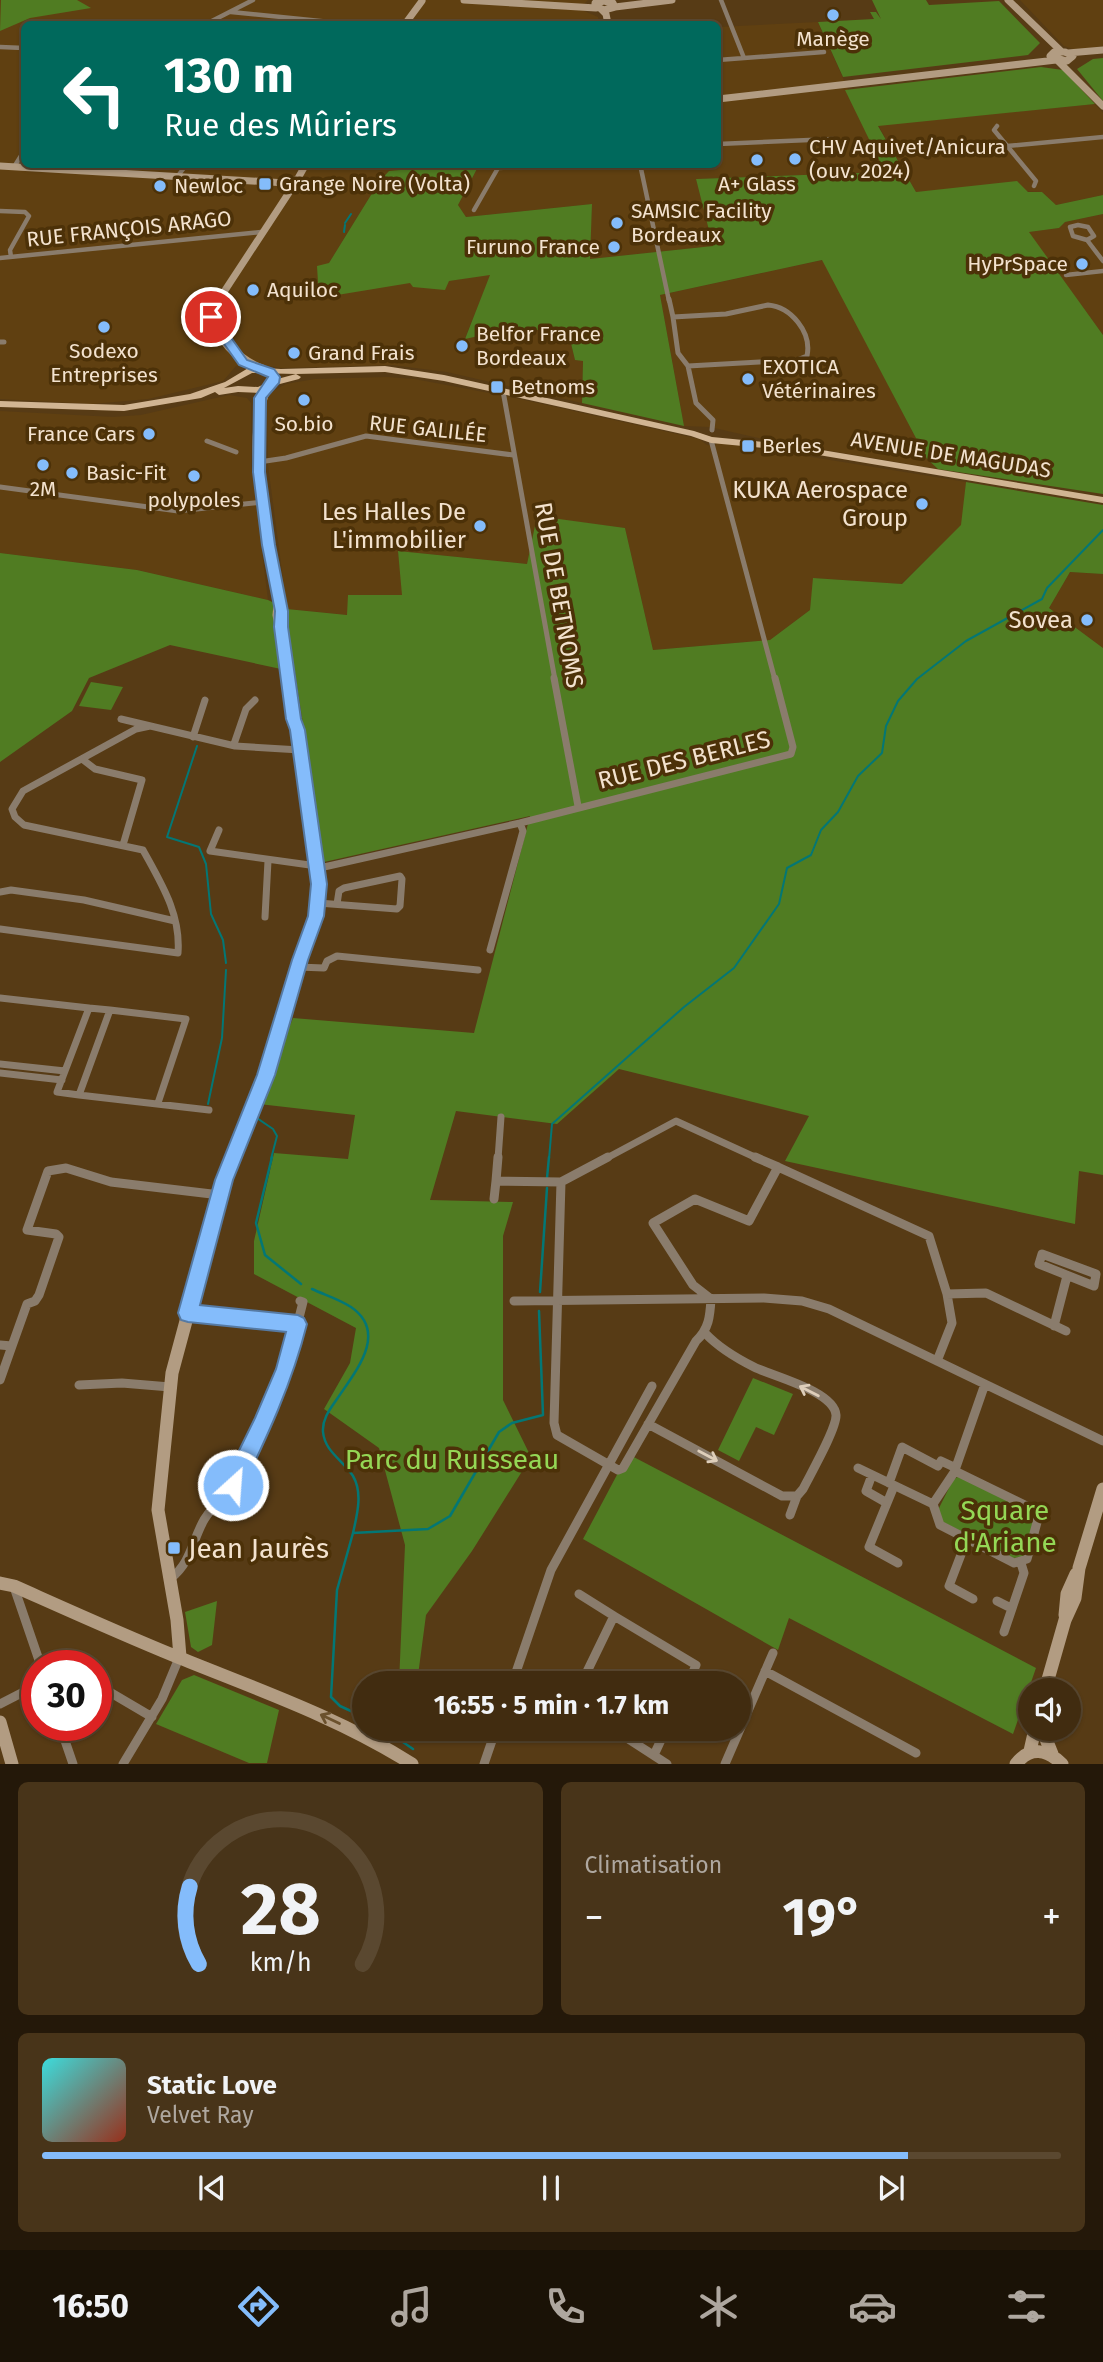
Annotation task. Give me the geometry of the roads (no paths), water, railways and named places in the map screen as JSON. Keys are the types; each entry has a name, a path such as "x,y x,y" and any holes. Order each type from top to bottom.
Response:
{"main road":[{"name":"AVENUE DE MAGUDAS","path":"238,376 266,370 385,369 503,391 631,421 1103,500"},
{"path":"266,370 274,377 269,386"},
{"name":"AVENUE DE MAGUDAS","path":"245,390 330,374 425,375"},
{"path":"238,376 237,385 245,390"},
{"path":"193,396 238,376"},
{"path":"3,404 124,408 245,390"}],"street":[{"path":"212,21 253,0"},
{"path":"407,21 422,0"},
{"path":"464,0 564,5"},
{"path":"478,0 597,7 606,14 607,21"},
{"path":"613,6 652,0"},
{"path":"597,7 600,1 613,6 672,0"},
{"path":"721,0 744,58"},
{"path":"1005,0 1062,55 1076,77"},
{"path":"608,21 613,6"},
{"path":"231,12 320,21"},
{"path":"0,47 21,48"},
{"path":"721,97 1103,51"},
{"path":"721,60 824,52"},
{"path":"1062,55 1064,64 1103,106"},
{"path":"996,126 994,130 1036,181 1034,186"},
{"path":"1007,146 1103,137"},
{"path":"721,144 834,139"},
{"path":"15,167 21,156"},
{"path":"0,166 21,167"},
{"path":"31,168 289,185 302,184 297,180 304,168"},
{"path":"177,177 184,168"},
{"path":"474,210 498,168"},
{"path":"641,168 673,317 678,353 687,366 696,403 713,420 711,435"},
{"path":"266,370 243,362 214,324 211,311 289,185"},
{"path":"0,211 25,212 29,216 10,250 11,257"},
{"path":"1087,240 1094,236 1088,227 1070,227 1073,236 1087,240 1103,261"},
{"name":"RUE FRANÇOIS ARAGO","path":"0,258 261,232"},
{"path":"1066,275 1103,271"},
{"path":"673,317 723,314 768,305 779,306 793,314 810,350 807,356 797,360 687,366"},
{"path":"238,376 243,362"},
{"path":"123,1763 152,1717 175,1673 180,1657 179,1626 159,1530 158,1510 170,1387 221,1195 266,1075 318,903 281,627 277,615 278,605 259,462 260,398 269,386"},
{"path":"245,390 260,398"},
{"name":"RUE DE BETNOMS","path":"503,391 578,806"},
{"name":"RUE DES BERLES","path":"219,830 210,851 314,867 347,864 791,754 793,747 711,435"},
{"name":"RUE GALILÉE","path":"259,462 291,457 366,436 513,455"},
{"path":"207,441 236,452"},
{"path":"0,487 178,511 263,502"},
{"path":"193,737 205,700"},
{"path":"234,744 246,709 255,700"},
{"path":"121,719 193,737 279,752 298,750"},
{"path":"0,929 178,953 180,942 171,900 143,850 24,825 12,815 13,802 23,791 136,729 150,726"},
{"path":"82,759 95,770 134,776 142,780 123,845"},
{"path":"490,950 523,831 520,823"},
{"path":"265,917 268,861"},
{"path":"310,931 314,867"},
{"path":"318,903 397,909 400,906 402,879 400,876 344,888 339,891 337,904"},
{"path":"0,892 10,890 85,900 175,921"},
{"path":"298,967 324,968 327,961 337,956 478,970"},
{"path":"0,998 187,1019 158,1103"},
{"path":"89,1008 57,1092 209,1110"},
{"path":"79,1095 110,1010"},
{"path":"0,1064 64,1075"},
{"path":"0,1073 64,1075"},
{"path":"494,1199 500,1118"},
{"path":"496,1181 561,1182 676,1121 929,1236 947,1294 952,1323 937,1361"},
{"path":"711,1299 693,1285 653,1223 695,1199 749,1221 779,1166"},
{"path":"0,1380 27,1304 35,1301 39,1295 58,1237 56,1234 27,1230 48,1171 60,1168 82,1170 106,1182 221,1195"},
{"path":"561,1182 554,1423 557,1435 618,1470 624,1468 696,1341 705,1334 710,1320 711,1299"},
{"path":"1042,1254 1096,1274 1094,1286 1067,1276 1039,1264 1042,1254"},
{"path":"1054,1326 1067,1276"},
{"path":"947,1294 986,1293 1066,1331"},
{"path":"514,1301 764,1298 802,1301 829,1309 1103,1441"},
{"path":"221,1502 223,1490 233,1485 263,1425 286,1369 303,1302 300,1301"},
{"path":"188,1313 298,1324"},
{"path":"705,1334 720,1349 757,1369 816,1394 833,1406 836,1419 790,1515"},
{"path":"0,1345 12,1346"},
{"path":"79,1385 122,1383 170,1387"},
{"path":"933,1504 943,1495 950,1474 955,1469 985,1384"},
{"path":"516,1671 551,1570 652,1386"},
{"path":"648,1424 782,1496 797,1496"},
{"path":"858,1468 892,1484 933,1504 940,1525 1014,1563 1027,1559 1039,1515 1033,1509 941,1461 938,1466 902,1447 892,1484 887,1503 869,1547 898,1563"},
{"path":"872,1475 866,1491 887,1503"},
{"path":"171,1578 188,1564 197,1534 211,1507 221,1502 231,1506 239,1500 240,1490 233,1485"},
{"path":"1048,1678 1065,1620 1077,1592 1079,1568 1103,1489"},
{"path":"967,1539 949,1586 973,1598"},
{"path":"1004,1632 1024,1573 1021,1563"},
{"path":"7,1584 180,1657 289,1699 357,1731 412,1763"},
{"path":"7,1584 34,1650"},
{"path":"579,1594 696,1665 693,1671"},
{"path":"998,1601 1011,1608"},
{"path":"587,1671 614,1616"},
{"path":"725,1763 773,1653"},
{"path":"765,1671 915,1753"},
{"path":"0,1704 21,1693"},
{"path":"112,1693 152,1717"},
{"path":"0,1722 12,1763"},
{"path":"65,1741 73,1763"},
{"path":"484,1763 492,1741"},
{"path":"632,1741 667,1763"},
{"path":"654,1755 660,1741"},
{"path":"1030,1751 1032,1741"},
{"path":"1049,1741 1060,1761"},
{"path":"1016,1763 1030,1751 1041,1750 1060,1761"}],"waterway":[{"path":"345,223 351,214"},
{"path":"344,232 345,225"},
{"path":"549,1159 552,1124 684,1007 734,968 779,904 787,868 811,855 821,830 838,812 858,776 882,753 886,726 898,701 917,679 966,641 1042,599 1047,588 1103,530"},
{"path":"197,746 167,837 199,847 206,864 211,914 223,940 226,963"},
{"path":"208,1104 222,1038 226,970"},
{"path":"254,1116 273,1129 277,1136 271,1159"},
{"path":"272,1157 256,1223 265,1255 301,1284"},
{"path":"547,1178 549,1157"},
{"path":"540,1292 547,1188"},
{"path":"312,1289 351,1307 362,1317 367,1329 365,1353 329,1410 323,1427 327,1445 349,1470 358,1490 353,1533"},
{"path":"353,1533 428,1529 450,1516 499,1432 512,1423 543,1415 539,1311"},
{"path":"352,1712 340,1706 331,1697 337,1590 353,1533"},
{"path":"401,1741 413,1749"}],"place":[{"name":"Manège","path":"833,15"},
{"name":"CHV Aquivet/Anicura (ouv. 2024)","path":"795,159"},
{"name":"A+ Glass","path":"757,160"},
{"name":"Grange Noire (Volta)","path":"265,184"},
{"name":"Newloc","path":"160,186"},
{"name":"SAMSIC Facility Bordeaux","path":"617,223"},
{"name":"Furuno France","path":"614,247"},
{"name":"HyPrSpace","path":"1082,264"},
{"name":"Aquiloc","path":"253,290"},
{"name":"Sodexo Entreprises","path":"104,327"},
{"name":"Belfor France Bordeaux","path":"462,346"},
{"name":"Grand Frais","path":"294,353"},
{"name":"EXOTICA Vétérinaires","path":"748,379"},
{"name":"Betnoms","path":"497,387"},
{"name":"So.bio","path":"304,400"},
{"name":"France Cars","path":"149,434"},
{"name":"Berles","path":"748,446"},
{"name":"2M","path":"43,465"},
{"name":"Basic-Fit","path":"72,473"},
{"name":"polypoles","path":"194,476"},
{"name":"KUKA Aerospace Group","path":"922,504"},
{"name":"Les Halles De L'immobilier","path":"480,526"},
{"name":"Sovea","path":"1087,620"},
{"name":"Jean Jaurès","path":"174,1548"}],"park label":[{"name":"Parc du Ruisseau","path":"452,1459"},
{"name":"Square d'Ariane","path":"1005,1526"}]}
